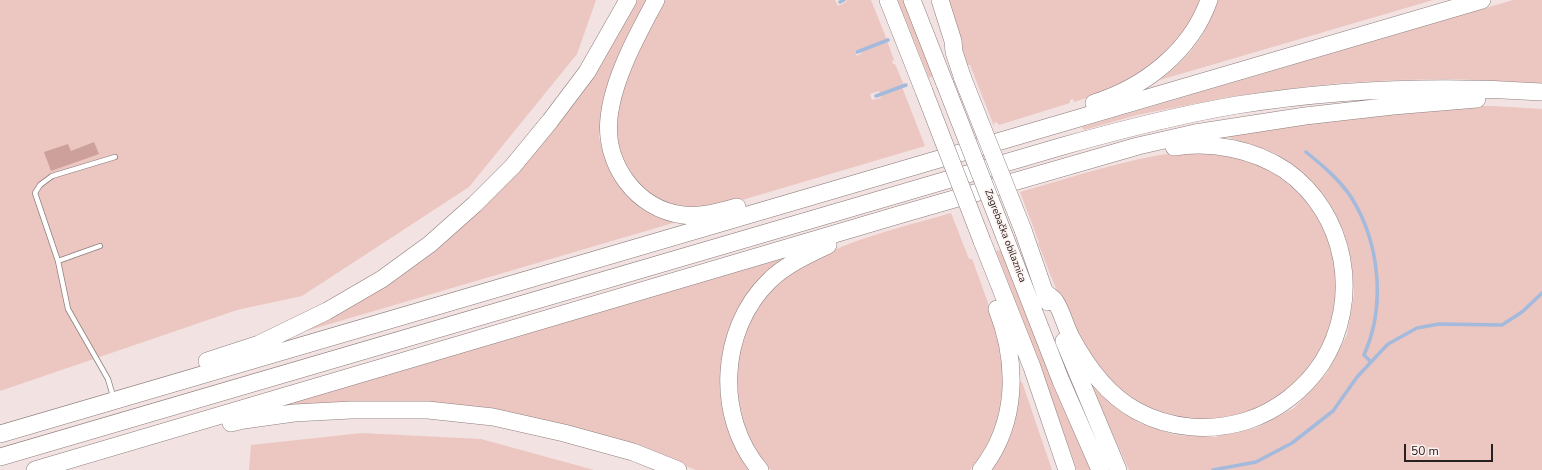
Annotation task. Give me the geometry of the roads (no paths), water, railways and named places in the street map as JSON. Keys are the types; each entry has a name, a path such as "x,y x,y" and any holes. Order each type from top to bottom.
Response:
{"highway":[{"path":"119,399 139,383 259,344 327,311 382,279 430,244 475,204 513,166 550,121 587,72 628,0"},
{"path":"656,0 628,56 618,82 610,110 608,140 614,160 622,176 633,190 642,197 660,208 672,213 693,215 702,214 751,203 782,205"},
{"path":"888,0 1032,367 1066,470"},
{"name":"Zagrebačka obilaznica","path":"912,0 1061,381 1100,470"},
{"path":"930,0 947,44 954,52"},
{"path":"940,0 963,79 1072,361 1118,470"},
{"path":"999,142 1023,124 1113,96 1128,89 1154,72 1167,62 1188,39 1199,23 1209,0"},
{"path":"0,434 1482,0"},
{"path":"0,457 1062,146 1149,123 1235,106 1332,94 1433,88 1497,89 1541,92"},
{"path":"35,470 902,214 1111,154 1195,133 1265,121 1393,106 1541,92"},
{"path":"1045,292 1055,301 1078,350 1106,389 1126,405 1137,411 1175,425 1201,428 1223,427 1238,424 1266,413 1292,396 1306,384 1328,354 1336,335 1342,313 1344,294 1343,265 1336,236 1328,220 1312,196 1299,182 1285,170 1270,161 1249,152 1227,148 1202,145 1179,146 1134,154 1111,154"},
{"path":"760,470 746,449 737,430 731,411 729,393 730,354 736,334 748,308 769,281 789,265 829,245 881,227 902,214"},
{"path":"981,470 994,452 1004,429 1011,402 1012,389 1008,344 1000,315 986,277 982,241"},
{"path":"175,429 210,429 244,420 294,413 351,410 428,410 493,417 564,433 633,452 678,470"}],"lane":[{"path":"115,157 52,176 40,185 35,193 58,261 68,309 119,399"},
{"path":"58,261 100,246"}],"waterway":[{"path":"840,2 844,0"},
{"path":"857,52 888,40"},
{"path":"876,96 906,85"},
{"path":"1306,152 1330,173 1346,190 1361,215 1368,234 1374,254 1377,275 1375,316 1371,336 1364,355 1371,362"},
{"path":"1213,470 1256,462 1292,443 1333,411 1357,377 1388,344 1417,328 1439,324 1502,325 1522,312 1542,293"}]}
